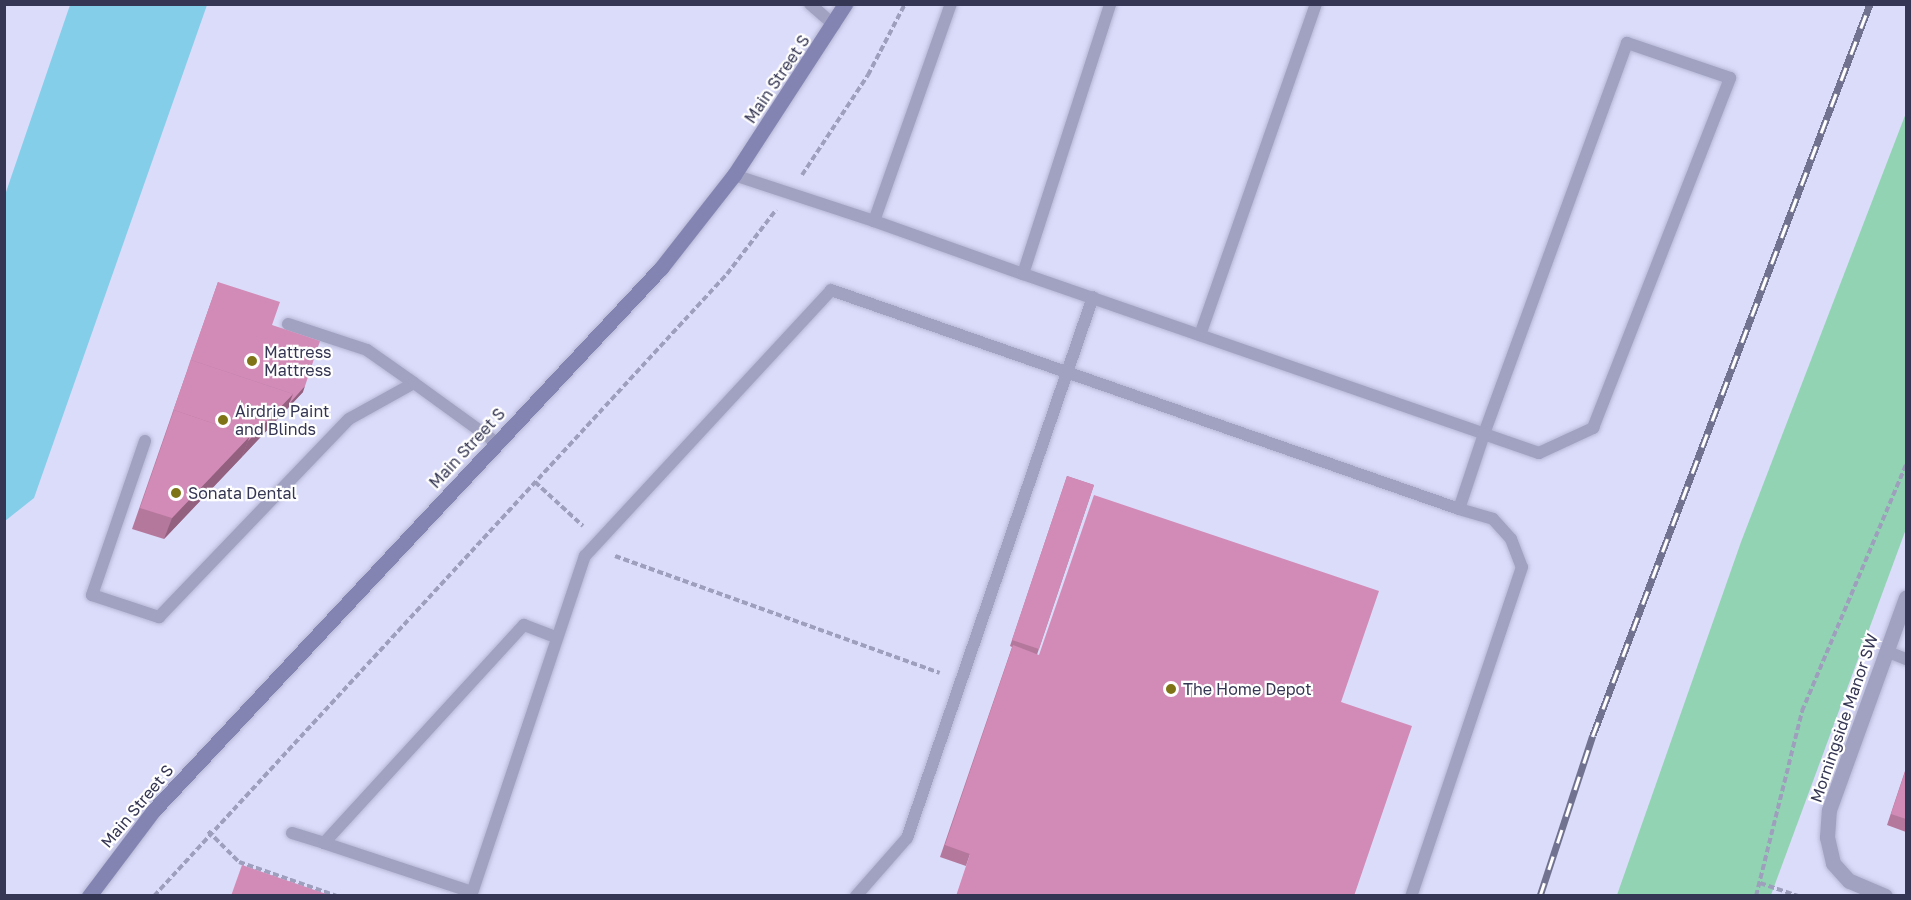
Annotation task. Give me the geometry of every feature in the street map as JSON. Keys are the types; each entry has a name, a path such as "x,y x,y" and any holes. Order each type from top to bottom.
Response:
{"main road":[{"name":"Main Street S","path":"89,896 153,811 661,268 734,175 834,25 845,4"}],"street":[{"name":"Morningside Manor SW","path":"1885,896 1849,880 1833,863 1827,837 1829,810 1906,597"}],"lane":[{"path":"810,4 834,25"},
{"path":"874,221 951,4"},
{"path":"1023,273 1110,4"},
{"path":"1200,335 1316,4"},
{"path":"734,175 874,221 1093,297 1200,335 1484,434 1539,453 1593,428 1730,78 1627,43 1484,434 1459,509"},
{"path":"292,833 471,894 574,580 597,540 831,290 1493,519 1511,539 1522,567 1411,896"},
{"path":"856,896 907,838 1093,297"},
{"path":"288,324 368,350 497,443"},
{"path":"145,441 92,595 159,618 349,419 414,383"},
{"path":"324,843 524,626 555,637"},
{"path":"1886,651 1906,659"}],"path":[{"path":"153,896 208,831 727,274 790,192 868,75 905,4"},
{"path":"1756,896 1802,711 1906,465"},
{"path":"535,482 621,562 961,680"},
{"path":"208,831 239,862 337,896"},
{"path":"1760,883 1798,896"}],"green space":[{"path":"1906,113 1906,529 1771,895 1617,895 1741,542"}],"water":[{"path":"70,5 207,5 34,498 5,521 5,195"}],"building":[{"name":"Mattress Mattress","path":"218,282 280,302 272,325 320,341 305,386 289,404 293,394 191,360 187,370"},
{"name":"Airdrie Paint and Blinds","path":"191,360 293,394 248,441 250,436 174,410 172,414"},
{"name":"Sonata Dental","path":"174,410 250,436 172,518 140,508"},
{"path":"1067,476 1094,485 1039,649 1012,640"},
{"name":"The Home Depot","path":"1094,495 1379,591 1341,702 1412,726 1354,896 956,896 970,854 945,845 1013,645 1039,655"},
{"path":"1906,769 1906,819 1891,814"},
{"path":"242,865 332,896 231,896"}],"railway":[{"path":"1540,896 1593,735 1870,4"}],"place":[{"name":"Mattress Mattress","path":"252,361"},
{"name":"Airdrie Paint and Blinds","path":"223,420"},
{"name":"Sonata Dental","path":"176,493"},
{"name":"The Home Depot","path":"1171,689"}]}
